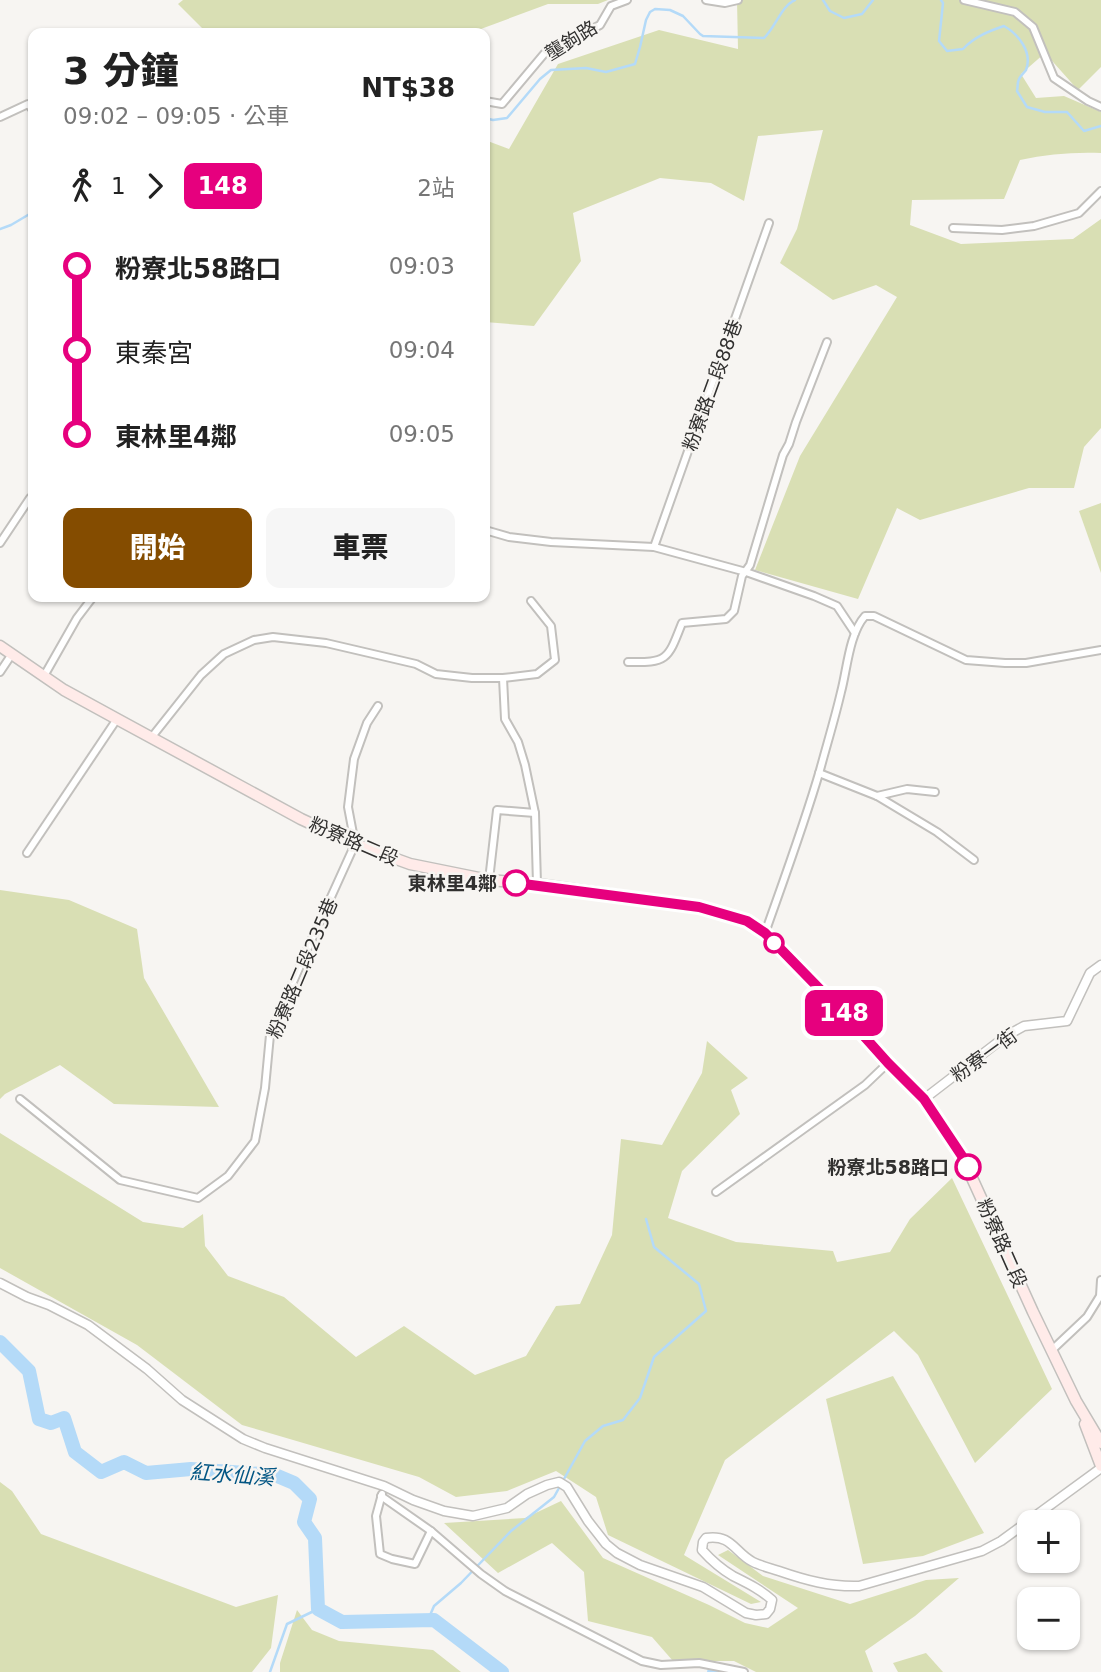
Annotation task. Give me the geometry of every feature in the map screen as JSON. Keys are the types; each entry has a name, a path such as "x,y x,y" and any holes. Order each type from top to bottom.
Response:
{"main road":[{"name":"粉寮路二段","path":"0,646 64,690 301,819 355,844 410,864 489,880 537,884 699,907 747,921 765,933 924,1099 962,1156 1076,1401 1101,1467"},
{"name":"粉寮路二段","path":"1076,1401 1101,1443"}],"street":[{"name":"壟鉤路","path":"490,102 502,104 544,54 600,25 611,6 626,0"},
{"path":"706,0 725,4 738,0"},
{"path":"964,0 1015,12 1033,27 1054,78 1101,107"},
{"path":"0,117 28,104"},
{"path":"953,228 1002,230 1034,226 1079,213 1101,191"},
{"name":"粉寮路二段88巷","path":"654,547 769,223"},
{"path":"628,662 652,663 661,660 673,647 682,623 726,619 734,611 742,576 750,565 783,455 827,342"},
{"path":"0,543 28,501"},
{"path":"490,531 509,537 551,542 654,547 746,572 837,606 855,633"},
{"path":"151,738 201,675 224,654 254,640 273,637 326,643 416,664 436,674 503,678 537,674 555,660 551,626 531,601"},
{"path":"44,676 89,602"},
{"path":"765,933 819,773 855,633 859,622 865,616 874,616 966,660 1026,663 1101,650"},
{"path":"0,672 12,654"},
{"path":"503,678 505,719 518,742 526,765 535,813 537,884"},
{"path":"355,844 348,807 354,759 378,706"},
{"path":"27,853 117,719"},
{"path":"819,773 877,796 937,832 974,860"},
{"path":"877,796 907,789 935,792"},
{"path":"489,880 497,810 535,813"},
{"name":"粉寮路二段235巷","path":"20,1099 120,1180 198,1198 228,1177 255,1140 265,1088 270,1035 355,844"},
{"name":"粉寮一街","path":"924,1099 1006,1036 1024,1026 1067,1021 1090,973 1101,965"},
{"path":"716,1192 865,1085 888,1063"},
{"path":"1052,1350 1087,1317 1100,1296 1101,1280"},
{"path":"0,1283 88,1325 147,1369 182,1400 243,1439 384,1486 444,1511 473,1516 507,1508 527,1494 547,1485 563,1485 606,1544 617,1553 640,1565 703,1587 746,1613 756,1615 766,1614 772,1600 710,1559 702,1550 706,1538 722,1538 751,1561 808,1581 842,1587 859,1586 982,1551 1001,1541 1101,1467"},
{"path":"384,1486 376,1516 380,1554 415,1564 431,1531"},
{"path":"382,1496 431,1531 505,1591 642,1661 661,1665 699,1663 744,1672"}],"green space":[{"path":"183,0 608,0 598,4 548,4 483,28 202,28 178,4"},
{"path":"737,0 1101,0 1101,67 1078,90 1045,53 1021,74 1036,98 1064,96 1101,112 1101,153 1060,154 1020,160 1004,199 912,200 910,225 961,244 1073,239 1101,219 1101,428 1084,447 1074,488 1029,488 920,520 897,508 858,599 755,570 800,456 897,297 876,285 833,300 780,263 797,229 823,130 758,136 744,201 711,183 660,178 573,213 581,261 534,326 490,322 490,142 509,149 558,64 659,30 738,49"},
{"path":"1101,503 1101,573 1079,511"},
{"path":"0,890 69,900 137,929 144,978 219,1107 114,1104 60,1065 0,1099"},
{"path":"707,1041 748,1078 731,1090 740,1114 682,1171 668,1218 736,1242 833,1251 837,1262 890,1252 910,1219 952,1178 1052,1389 975,1463 918,1355 894,1331 725,1460 684,1555 761,1602 751,1604 608,1535 596,1497 556,1471 507,1491 456,1497 419,1477 242,1425 137,1345 0,1268 0,1133 143,1222 183,1228 203,1214 205,1246 228,1276 284,1297 356,1357 404,1326 475,1375 526,1356 556,1306 580,1304 612,1235 621,1139 662,1145 702,1073"},
{"path":"893,1376 984,1533 923,1556 863,1564 826,1399"},
{"path":"0,1482 12,1491 41,1534 236,1607 278,1595 271,1648 252,1672 0,1672"},
{"path":"561,1501 603,1558 745,1623 768,1628 798,1608 718,1555 728,1550 763,1576 850,1604 926,1580 959,1578 915,1616 865,1651 873,1672 756,1672 734,1661 673,1661 652,1637 588,1621 584,1572 552,1543 498,1573 444,1523 525,1518"},
{"path":"297,1610 312,1630 339,1641 433,1650 461,1672 280,1672 280,1663"},
{"path":"926,1653 943,1672 898,1672 893,1663"}],"waterway":[{"path":"490,119 507,118 551,70 586,68 606,72 635,64 646,20 655,9 670,10 683,16 703,36 764,38 786,7 795,0"},
{"path":"823,0 830,11 844,18 862,14 873,0"},
{"path":"941,0 943,3 939,41 947,51 963,49 982,35 1004,26 1019,39 1026,50 1028,63 1018,80 1017,91 1027,107 1045,112 1067,112 1084,131 1101,126"},
{"path":"0,229 28,215"},
{"path":"428,1620 434,1606 461,1583 511,1531 554,1497 585,1441 603,1426 623,1420 640,1398 654,1357 706,1311 699,1284 654,1247 646,1219"},
{"name":"紅水仙溪","path":"0,1342 29,1371 39,1419 51,1423 64,1418 75,1452 101,1472 124,1462 146,1473 191,1469 275,1475 294,1483 310,1499 304,1522 315,1538 318,1609 342,1622 434,1620 502,1672"},
{"path":"270,1672 287,1624 318,1609"}],"bus line":[{"name":"148","path":"516,883 699,907 747,921 765,933 924,1099 968,1167"}],"place":[{"name":"東林里4鄰","path":"516,883"},
{"name":"粉寮北58路口","path":"968,1167"}]}
